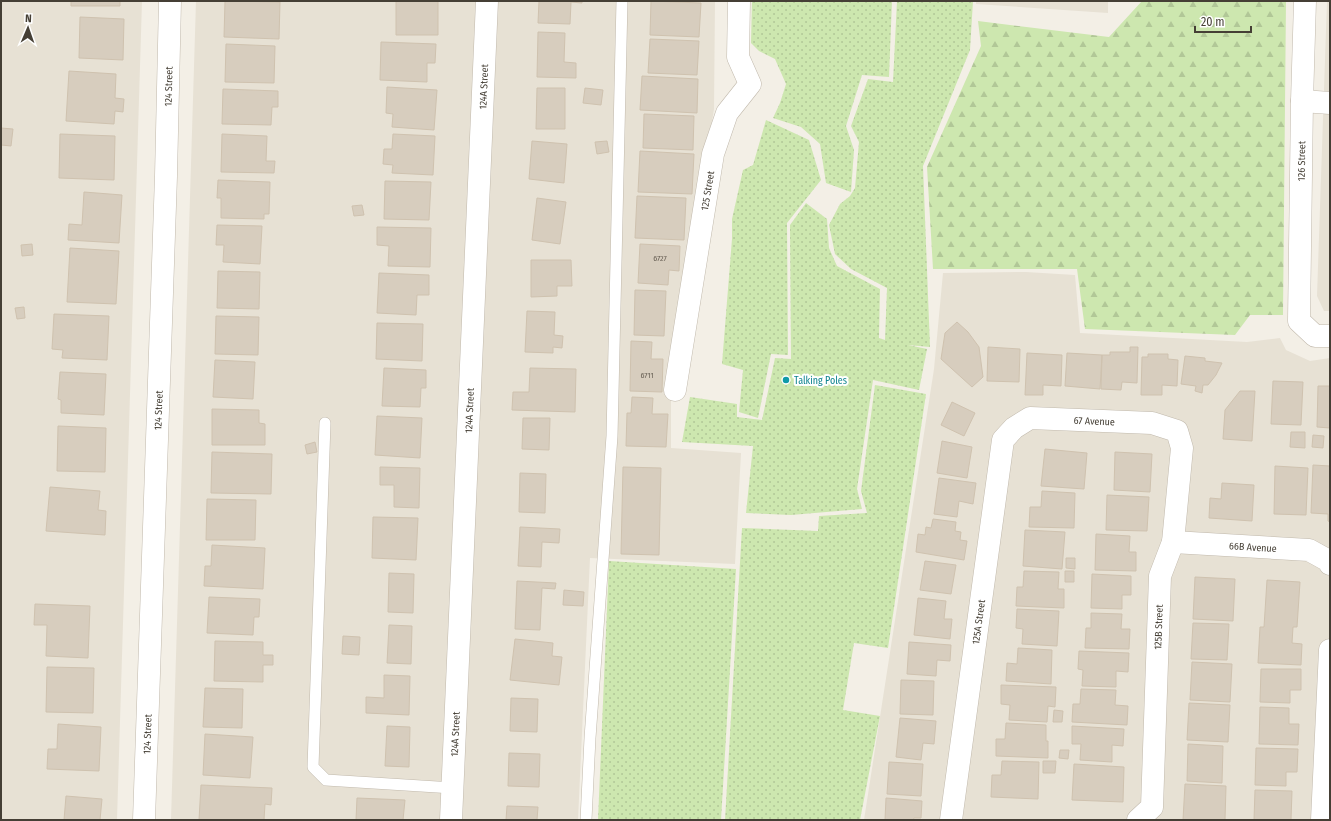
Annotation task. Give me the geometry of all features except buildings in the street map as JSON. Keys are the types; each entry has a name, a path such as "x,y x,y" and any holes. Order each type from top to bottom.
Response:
{"street":[{"name":"124 Street","path":"144,820 166,184 170,1"},
{"name":"124A Street","path":"451,820 487,1"},
{"name":"125 Street","path":"675,390 713,154 727,113 750,84 738,57 739,1"},
{"name":"126 Street","path":"1305,1 1299,321 1315,336 1330,336"},
{"path":"1302,102 1330,103"},
{"name":"67 Avenue","path":"1014,428 1030,418 1152,423 1177,431"},
{"name":"125A Street","path":"951,820 1003,440 1014,428"},
{"name":"125B Street","path":"1138,820 1152,807 1160,576 1173,542 1182,448 1177,431"},
{"name":"66B Avenue","path":"1173,542 1309,550 1330,562"},
{"path":"1322,820 1330,650"}],"lane":[{"path":"586,820 590,738 612,436 622,1"},
{"path":"326,423 313,767 326,780 453,788"}],"shaded area":[{"path":"1,1 142,1 117,820 1,820"},
{"path":"196,1 715,1 714,109 671,377 671,448 741,453 735,564 590,558 578,820 171,820"},
{"path":"976,1 1108,1 1108,13 976,4"},
{"path":"1327,1 1330,1 1330,311 1324,311 1317,296"},
{"path":"1026,272 1075,275 1080,333 1247,342 1280,338 1286,350 1310,361 1330,358 1330,820 864,820 934,369 943,273"}],"green space":[{"path":"752,1 892,1 889,77 862,75 846,126 854,150 851,192 826,183 820,144 801,127 773,118 786,84 775,59 759,51 751,43"},
{"path":"897,1 973,1 970,50 923,166 930,347 908,345 927,349 919,390 873,380 857,489 862,509 791,515 746,513 753,446 682,442 690,397 737,404 737,417 762,420 775,358 791,359 790,225 806,203 827,219 829,248 837,266 880,289 879,338 885,340 887,288 851,269 835,254 829,225 840,204 850,196 855,188 859,142 851,126 868,79 893,82"},
{"path":"1142,1 1286,1 1283,315 1250,315 1235,335 1085,329 1077,269 933,269 927,167 981,46 978,21 1109,37"},
{"path":"766,120 809,140 821,180 787,223 788,355 771,354 758,418 739,412 743,370 722,364 732,239 732,219 743,170 753,165"},
{"path":"875,385 926,394 888,648 854,643 843,710 880,716 860,820 725,820 742,528 818,531 819,516 867,513 861,491"},
{"path":"609,561 736,569 721,820 598,820"}],"place":[{"name":"Talking Poles","path":"786,380"}]}
